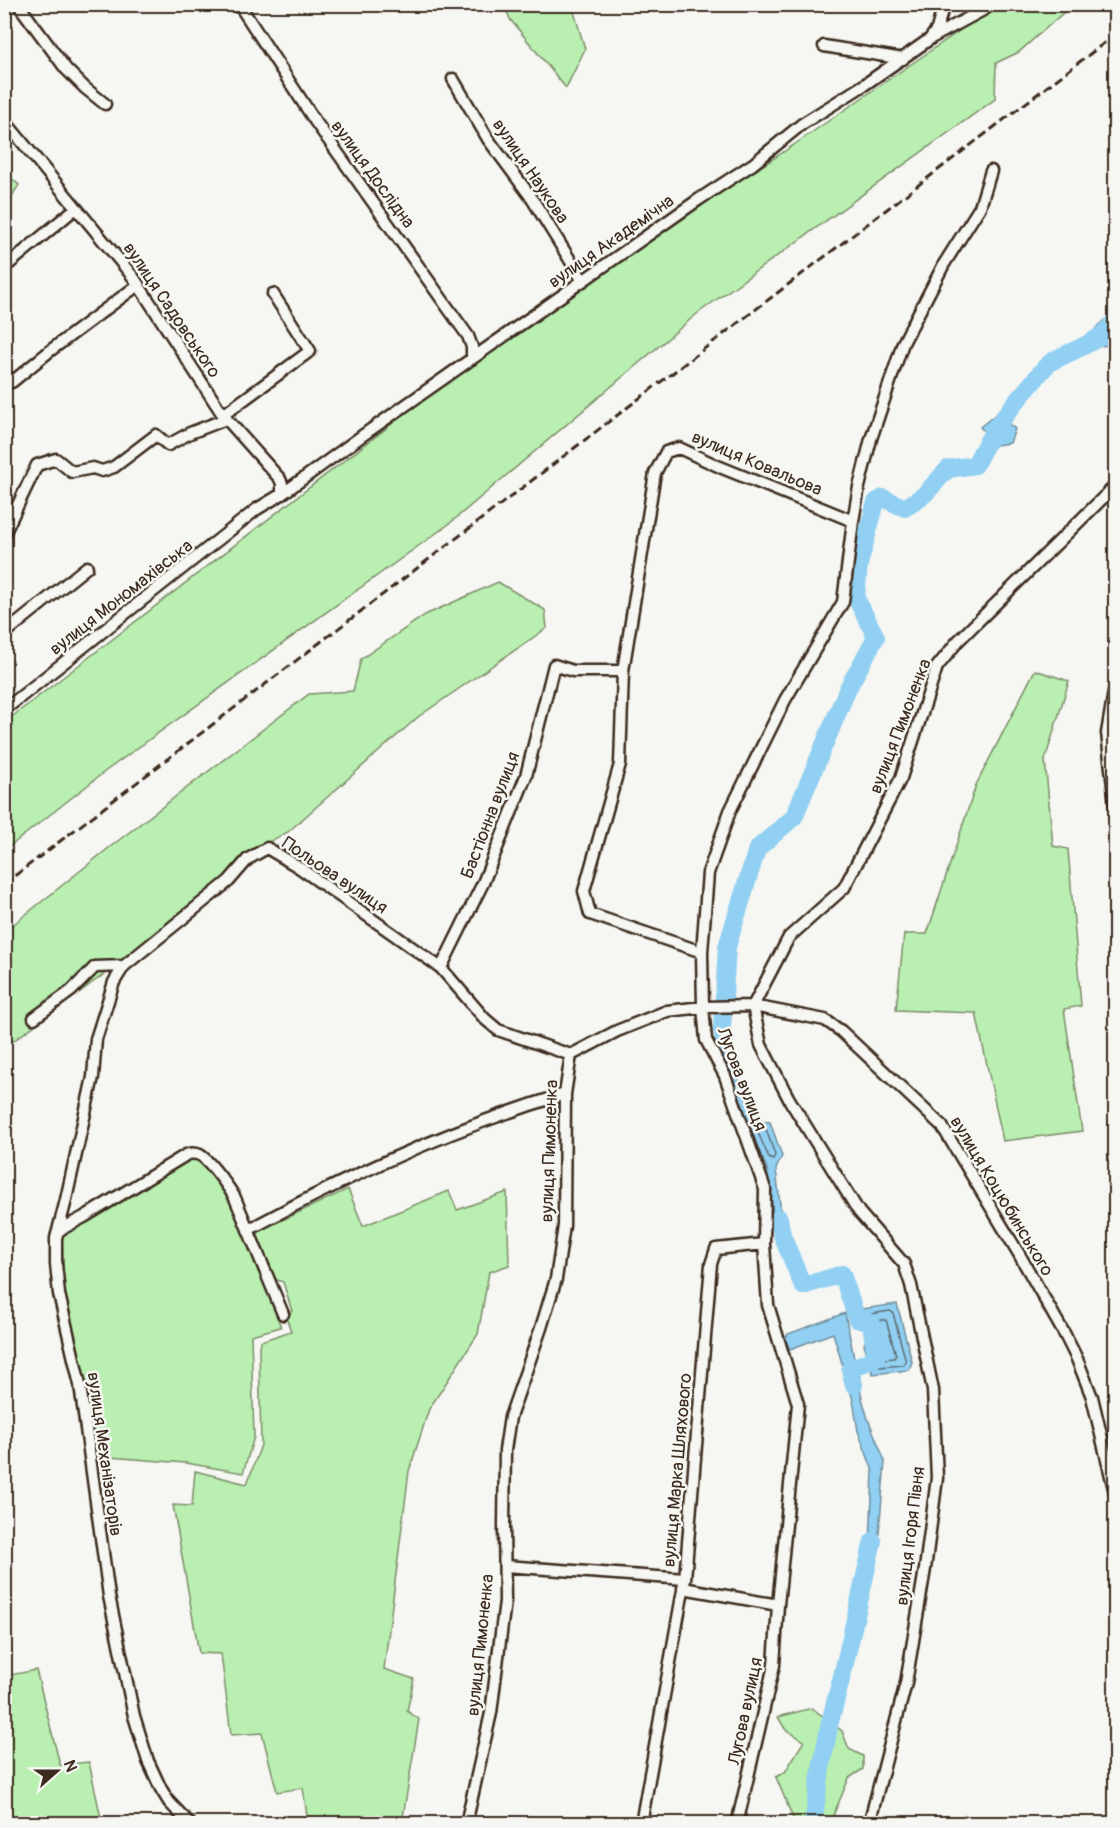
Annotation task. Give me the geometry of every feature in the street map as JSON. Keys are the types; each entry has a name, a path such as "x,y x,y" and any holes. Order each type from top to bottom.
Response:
{"street":[{"path":"18,4 66,69 105,104"},
{"name":"вулиця Академічна","path":"282,494 583,280 753,164 802,124 903,59 930,39 938,29 944,4"},
{"path":"930,39 991,4"},
{"name":"вулиця Дослідна","path":"230,5 242,9 315,122 471,342"},
{"path":"824,46 903,59"},
{"name":"вулиця Наукова","path":"453,79 488,139 531,197 583,280"},
{"name":"вулиця Садовського","path":"4,120 124,265 223,415 277,474 282,484 282,494"},
{"path":"704,1007 702,952 708,873 726,821 785,700 843,602 859,488 871,439 903,343 944,264 980,207 991,171"},
{"path":"4,268 76,208"},
{"path":"8,377 51,350 138,285"},
{"path":"4,534 37,465 56,459 72,472 93,468 102,471 114,467 156,435 168,445 190,433 221,421 223,415 310,351 273,294"},
{"path":"471,342 479,348 487,349"},
{"path":"471,342 472,359"},
{"name":"вулиця Ковальова","path":"702,952 590,915 584,891 620,764 623,671 655,473 666,452 679,448 853,521"},
{"path":"277,474 289,480 304,478"},
{"name":"вулиця Пимоненка","path":"466,1824 491,1713 505,1601 505,1450 510,1417 542,1328 556,1279 564,1226 565,1094 571,1055 617,1031 667,1011 704,1007 753,1006 789,937 844,888 901,778 937,667 958,641 1116,485"},
{"name":"вулиця Мономахівська","path":"4,710 257,508 282,494"},
{"path":"4,634 87,567"},
{"name":"Бастіонна вулиця","path":"441,968 483,883 526,776 554,666 573,670 623,671"},
{"path":"1116,680 1112,733 1116,813"},
{"name":"Польова вулиця","path":"93,1077 96,1039 114,982 124,966 229,881 248,859 267,848 297,866 441,968 484,1019 498,1030 571,1055"},
{"path":"34,1018 71,991 95,968 124,966"},
{"name":"вулиця Коцюбинського","path":"753,1006 825,1020 841,1031 942,1126 1019,1254 1077,1359 1092,1397 1116,1497"},
{"name":"вулиця Ігоря Півня","path":"753,1006 761,1045 789,1099 859,1212 904,1264 911,1285 933,1390 937,1478 925,1569 906,1683 869,1824"},
{"name":"Лугова вулиця","path":"704,1007 706,1040 725,1076 765,1190 764,1244 768,1305 798,1404 774,1665 737,1824"},
{"name":"вулиця Механізаторів","path":"93,1077 55,1246 59,1294 80,1385 109,1596 134,1716 153,1775 169,1802 190,1824"},
{"path":"248,1230 328,1188 428,1143 511,1111 565,1094"},
{"path":"58,1231 179,1158 193,1153 204,1159 231,1190 269,1282"},
{"path":"65,1204 84,1217"},
{"name":"вулиця Марка Шляхового","path":"641,1824 684,1584 711,1264 716,1249 764,1244"},
{"path":"505,1566 684,1584 778,1605"}],"green space":[{"path":"504,5 572,5 585,49 566,88 510,19"},
{"path":"997,5 1072,5 1019,52 996,63 995,99 698,313 449,524 107,770 5,850 5,722 528,319 779,155"},
{"path":"5,173 19,185 5,207"},
{"path":"498,582 545,610 547,628 418,717 288,832 245,854 218,887 5,1047 5,931 309,694 353,691 361,659 425,615"},
{"path":"1035,670 1069,681 1045,760 1053,846 1068,849 1081,1006 1064,1009 1082,1131 1003,1141 976,1013 896,1010 904,934 927,934 976,785"},
{"path":"191,1159 199,1160 230,1195 281,1327 251,1335 254,1437 243,1473 186,1463 97,1456 83,1372 64,1295 62,1233"},
{"path":"348,1189 363,1226 449,1191 457,1210 507,1192 509,1265 489,1272 478,1334 429,1409 409,1471 384,1669 414,1679 407,1711 419,1719 402,1823 308,1823 303,1788 277,1792 262,1733 231,1735 221,1654 199,1653 173,1505 192,1506 195,1471 247,1484 261,1445 259,1346 261,1341 291,1331 286,1317 292,1311 283,1282 274,1279 258,1236 259,1231"},
{"path":"36,1670 60,1765 89,1762 102,1823 6,1823 4,1817 5,1676"},
{"path":"812,1708 842,1731 849,1749 863,1756 863,1769 849,1778 830,1823 795,1823 776,1777 785,1772 804,1741 785,1729 778,1717"}],"water":[{"path":"1112,314 1115,318 1115,344 1102,346 1095,329"},
{"path":"996,414 1015,429 1010,443 996,445 980,427"},
{"path":"719,1041 727,1050 755,1121 770,1122 782,1156 776,1169 781,1213 788,1225 791,1241 777,1242 767,1169"},
{"path":"897,1304 912,1362 909,1370 873,1374 864,1344 868,1336 864,1319 858,1314 862,1309"},
{"path":"845,1313 862,1398 885,1461 877,1557 868,1563 873,1471 858,1431 853,1400 833,1333 790,1349 785,1339 788,1334"}],"waterway":[{"path":"733,1072 728,1060 722,1029 727,947 757,849 794,817 848,688 876,637 856,598 859,564 876,502 883,498 905,508 925,494 948,469 975,465 1001,422 1046,366 1094,340 1110,328 1116,320"},
{"path":"779,1218 782,1235 803,1286 842,1274 857,1319 871,1323 876,1358 850,1369 854,1385"},
{"path":"813,1824 830,1722 873,1541"}],"railway":[{"path":"4,884 1116,34"}]}
